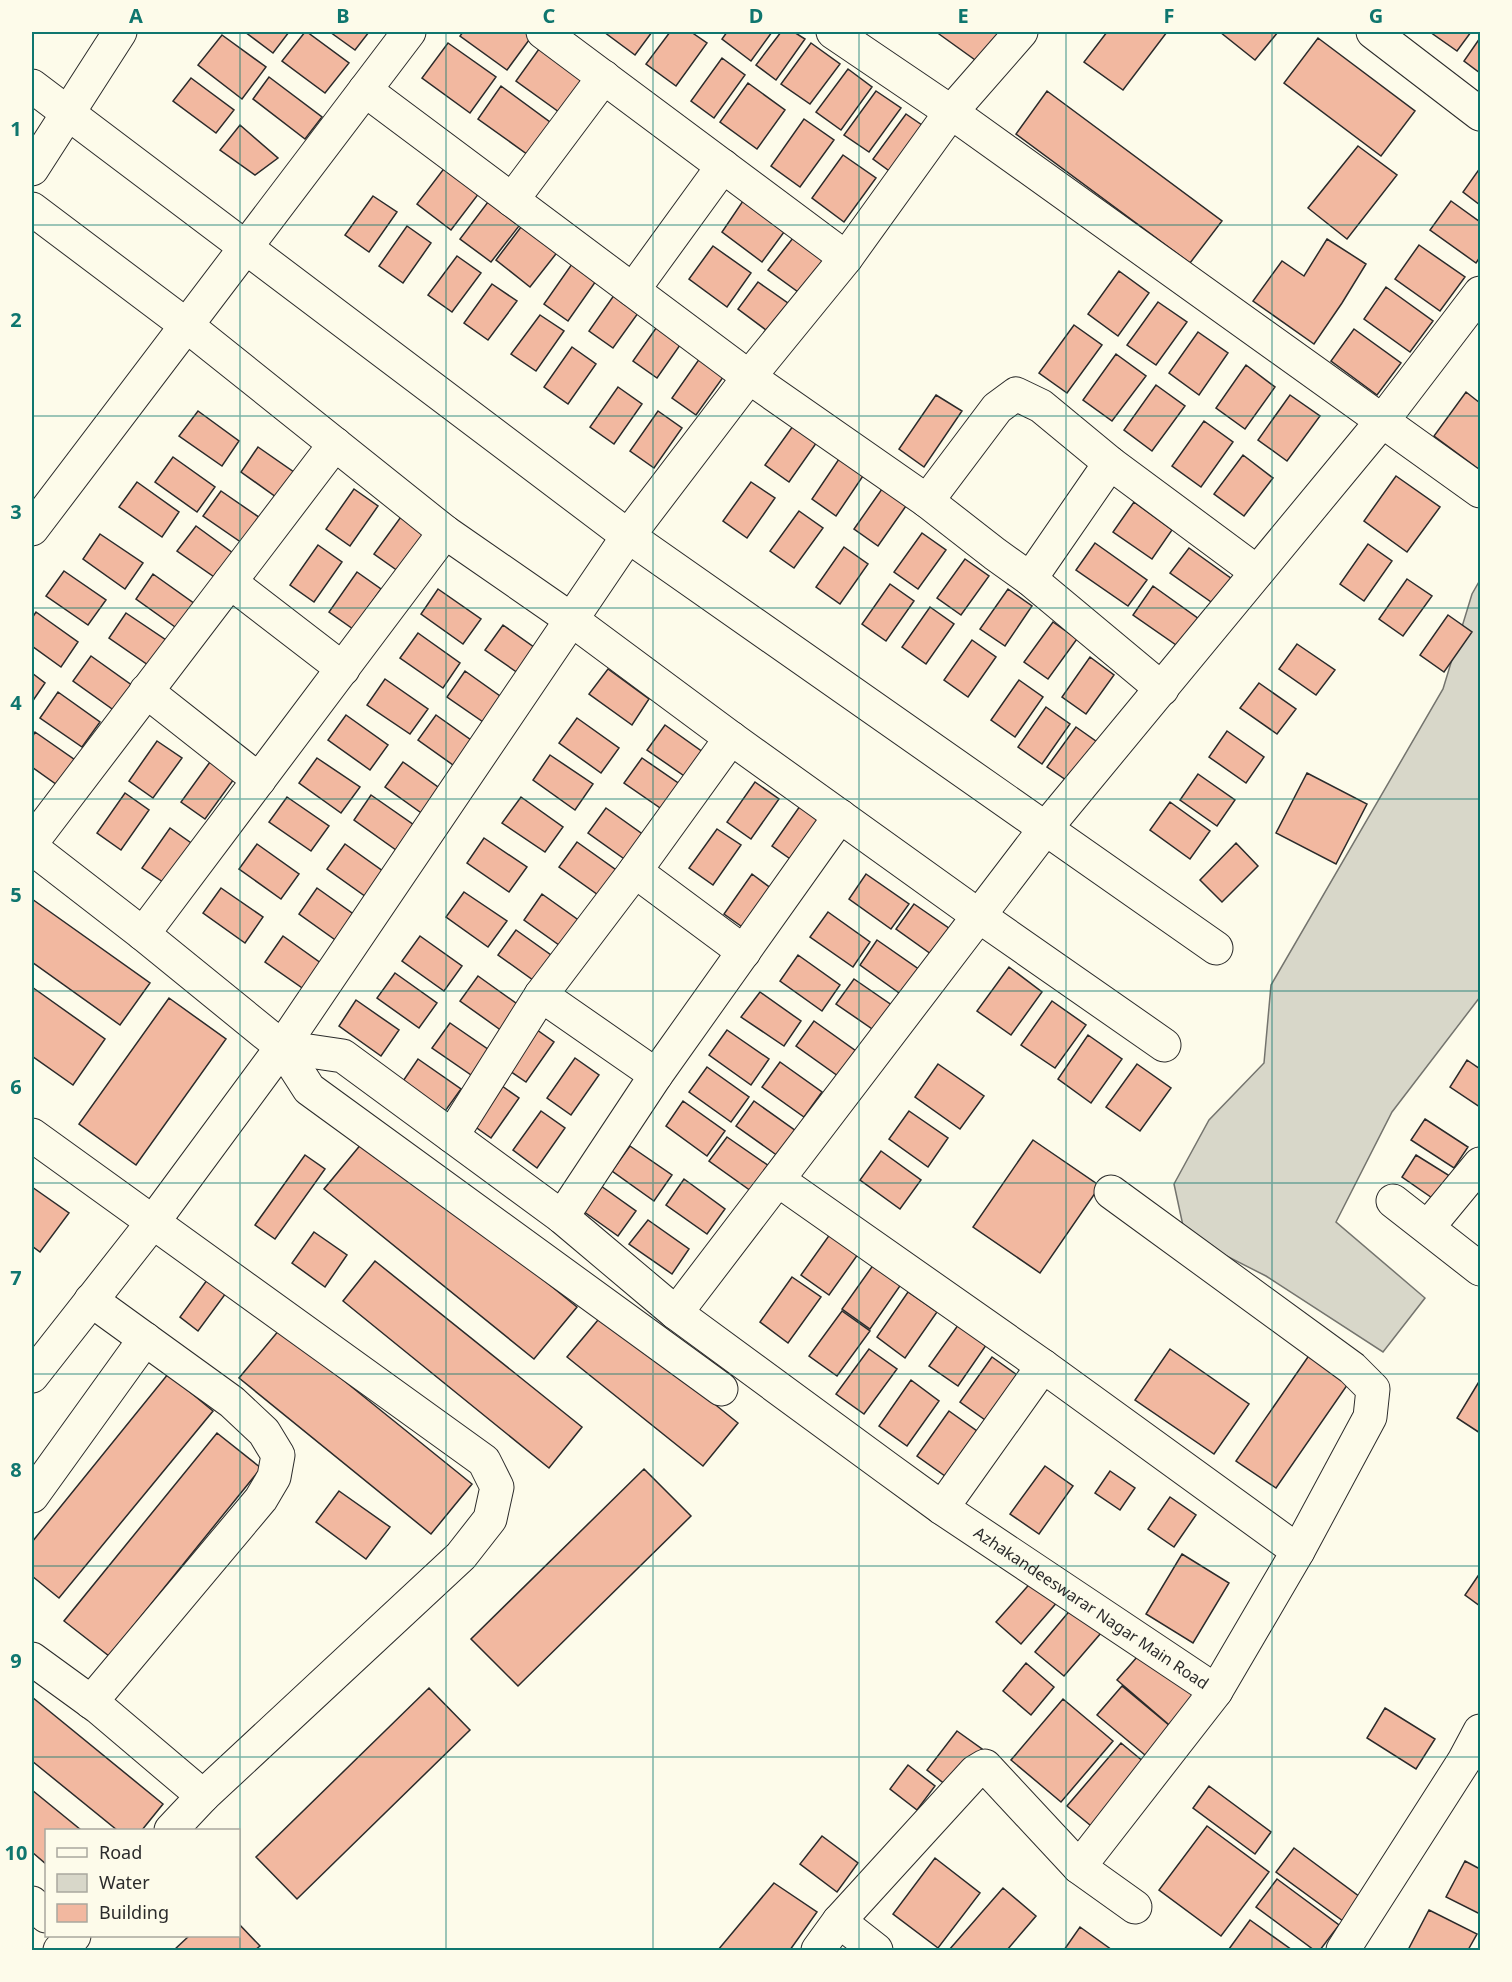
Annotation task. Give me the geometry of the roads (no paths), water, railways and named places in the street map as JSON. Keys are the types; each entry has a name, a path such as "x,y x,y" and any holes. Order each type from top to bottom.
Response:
{"street":[{"path":"32,169 120,32"},
{"path":"32,529 409,32"},
{"path":"543,32 846,258"},
{"path":"833,32 951,112 1480,491"},
{"path":"32,1376 153,1222 282,1047 628,536 749,377 846,258 951,112 1021,32"},
{"path":"1373,32 1480,114"},
{"path":"512,200 604,77"},
{"path":"32,86 628,536 1216,948"},
{"path":"365,90 749,377 927,501 1030,579 1162,689"},
{"path":"633,290 723,166"},
{"path":"32,209 186,325 445,532 572,620 730,738 979,916 1164,1045"},
{"path":"676,1313 1045,829 1383,420 1480,293"},
{"path":"927,501 997,408 1016,394 1041,406 1110,463 1257,572"},
{"path":"32,842 335,444"},
{"path":"1030,579 1110,463"},
{"path":"143,934 445,532"},
{"path":"230,582 343,669"},
{"path":"146,691 259,780"},
{"path":"452,1136 541,995 635,871 730,738"},
{"path":"562,1217 656,1075 840,816"},
{"path":"32,848 143,934 282,1047 309,1089 721,1389"},
{"path":"635,871 744,952"},
{"path":"541,995 656,1075"},
{"name":"Azhakandeeswarar Nagar Main Road","path":"282,1047 343,1056 562,1217 676,1313 942,1508 1216,1691 1079,1867"},
{"path":"32,1135 484,1461 497,1487 490,1519 461,1556 203,1796 172,1829"},
{"path":"1428,1227 1480,1164"},
{"path":"778,1180 1043,1366 1298,1551"},
{"path":"1111,1192 1352,1368 1373,1389 1370,1418 1298,1551 1216,1691"},
{"path":"1393,1201 1480,1269"},
{"path":"91,1300 232,1402 264,1432 278,1455 274,1477 261,1499 91,1702"},
{"path":"32,1496 145,1339"},
{"path":"942,1508 1043,1366"},
{"path":"32,1659 91,1702 203,1796"},
{"path":"1343,1950 1464,1761 1480,1731"},
{"path":"818,1950 839,1921 975,1772 985,1766 1079,1867 1135,1907"},
{"path":"32,1904 45,1915"},
{"path":"839,1921 876,1950"}],"water":[{"path":"1480,580 1480,997 1392,1112 1336,1222 1425,1298 1383,1352 1266,1276 1185,1235 1174,1184 1209,1120 1264,1063 1271,985 1443,689 1472,594"}]}
